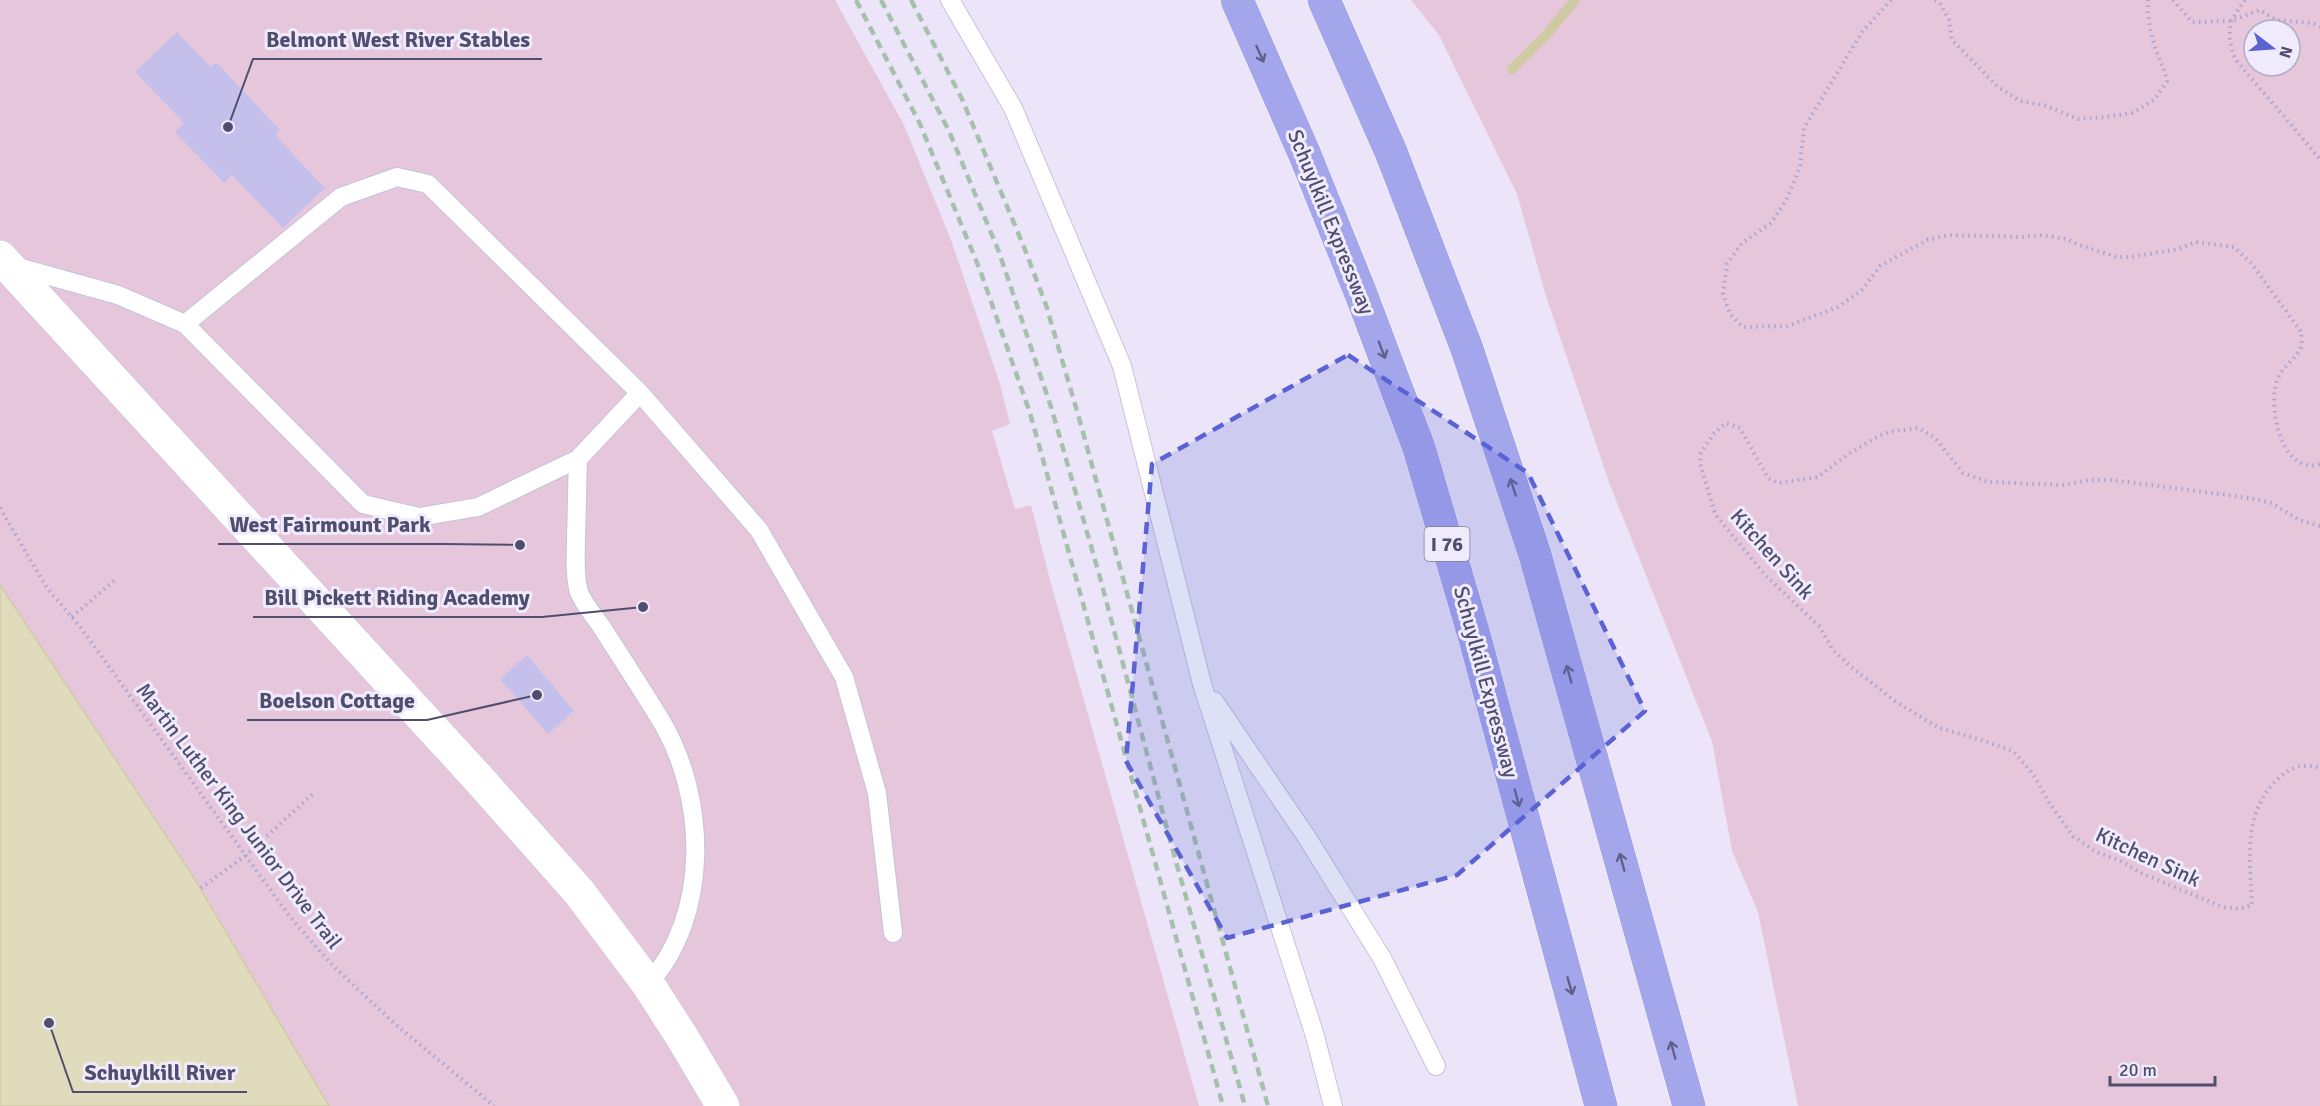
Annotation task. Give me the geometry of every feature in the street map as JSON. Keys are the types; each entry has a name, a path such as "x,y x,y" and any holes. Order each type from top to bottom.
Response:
{"highway":[{"name":"Schuylkill Expressway","path":"1237,0 1353,273 1419,448 1474,635 1601,1106"},
{"path":"1324,0 1391,152 1478,381 1535,555 1689,1106"}],"main road":[{"path":"3,260 477,777 579,892 648,984 723,1106"}],"lane":[{"path":"950,0 1013,108 1122,366 1202,684 1315,1036 1333,1106"},
{"path":"185,324 341,197 397,177 428,184 640,393 759,530 844,676 877,793 893,933"},
{"path":"3,260 118,295 185,324 363,504 419,517 478,507 578,459 640,393"},
{"path":"578,459 575,565 579,592 661,720 677,752 687,783 693,816 695,849 692,890 685,923 662,969 648,984"},
{"path":"1202,684 1306,836 1382,958 1436,1066"}],"path":[{"path":"1891,0 1862,32 1804,128 1800,167 1786,200 1771,223 1742,243 1726,264 1723,293 1730,314 1743,327 1787,326 1814,318 1838,307 1861,291 1880,266 1927,240 1949,235 2023,237 2040,235 2067,239 2117,257 2131,257 2178,249 2196,242 2234,247 2251,263 2302,333 2301,347 2277,378 2274,405 2285,450 2297,461 2320,464"},
{"path":"1935,0 1940,3 1949,20 1952,40 1997,86 2020,101 2044,105 2078,119 2132,113 2154,100 2167,81 2165,68 2156,52 2147,15 2148,0"},
{"path":"2173,0 2192,22 2231,21 2260,10 2276,20 2312,23 2320,27"},
{"path":"2245,0 2231,21 2229,42 2235,59 2320,159"},
{"name":"Kitchen Sink","path":"2320,526 2299,520 2272,503 2249,498 2113,480 2089,480 2064,485 1989,482 1963,473 1936,439 1919,428 1888,432 1873,439 1818,477 1778,483 1768,478 1740,428 1726,423 1713,434 1701,453 1700,463 1715,514 1766,575 1819,626 1833,650 1895,701 1939,728 2014,752 2034,774 2050,804 2073,836 2096,852 2119,860 2141,873 2202,899 2239,909 2245,907 2252,904 2250,840 2260,801 2270,786 2288,770 2297,766 2320,768"},
{"name":"Martin Luther King Junior Drive Trail","path":"0,508 47,588 72,617 290,917 333,966 395,1024 494,1106"},
{"path":"72,617 117,578"},
{"path":"201,888 246,856 315,792"}],"highlighted area":[{"path":"1348,355 1528,473 1645,711 1457,875 1227,938 1126,761 1152,464"}],"shaded area":[{"path":"0,0 835,0 904,125 951,240 1000,384 1010,424 992,431 1015,509 1031,505 1050,580 1199,1106 329,1106 192,873 0,585"},
{"path":"1411,0 2320,0 2320,1106 1798,1106 1758,912 1732,851 1712,741 1610,485 1546,296 1517,194 1439,35"},
{"path":"0,585 191,873 329,1106 0,1106"}],"building":[{"path":"177,32 211,67 216,62 280,130 275,135 325,188 283,228 232,175 224,183 175,132 184,123 135,72"},
{"path":"527,655 574,711 548,734 500,679"}],"waterway":[{"path":"1512,69 1546,35 1575,0"}],"railway":[{"path":"856,0 920,124 980,270 1030,413 1223,1106"},
{"path":"881,0 949,131 999,252 1052,410 1245,1106"},
{"path":"911,0 962,99 1046,305 1268,1106"}],"place":[{"name":"Belmont West River Stables","path":"228,127"},
{"name":"West Fairmount Park","path":"520,545"},
{"name":"Bill Pickett Riding Academy","path":"643,607"},
{"name":"Boelson Cottage","path":"537,695"},
{"name":"Schuylkill River","path":"49,1023"}]}
